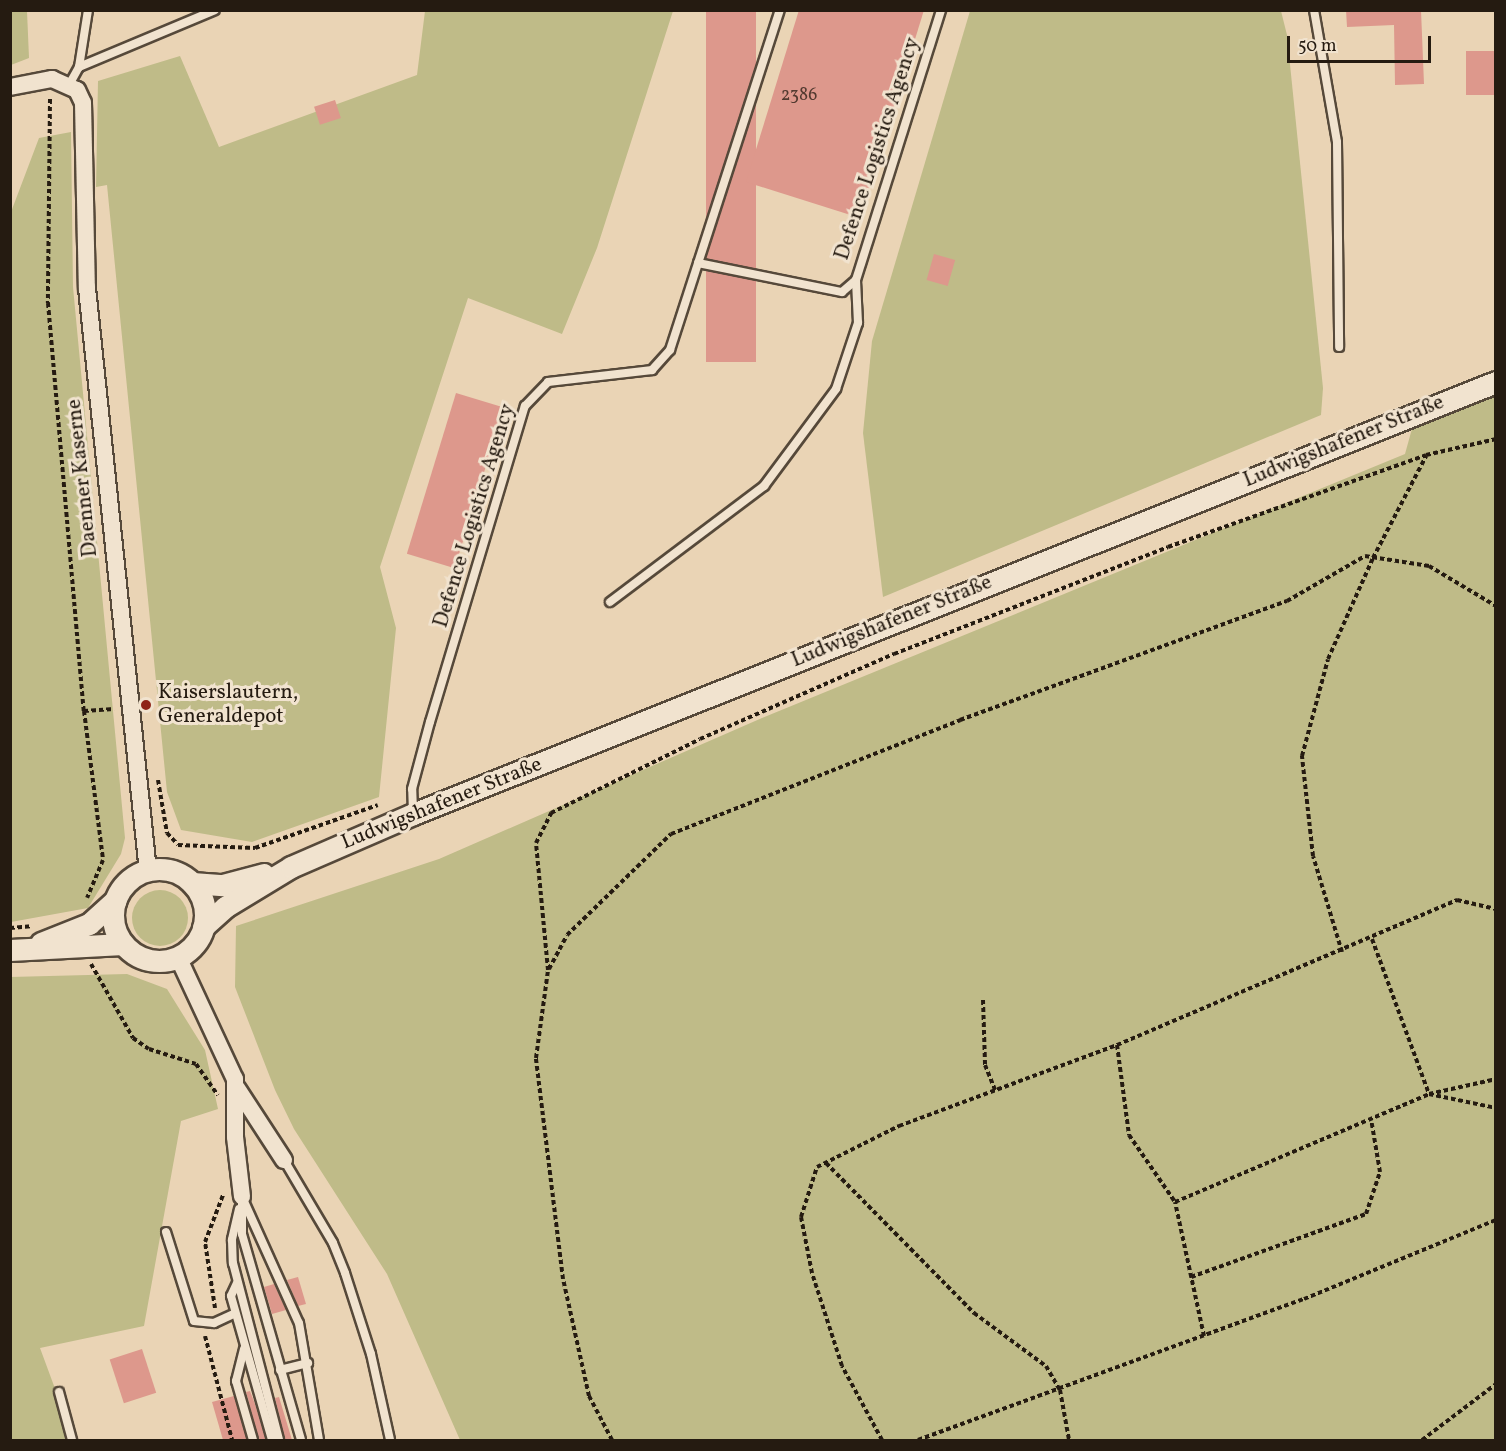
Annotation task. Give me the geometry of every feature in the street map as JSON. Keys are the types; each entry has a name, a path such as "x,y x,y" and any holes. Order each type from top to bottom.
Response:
{"street":[{"path":"10,87 41,79 69,85"},
{"name":"Daenner Kaserne","path":"69,85 83,103 87,288 148,871"},
{"name":"Ludwigshafener Straße","path":"203,927 225,907 291,867 412,804 1496,382"},
{"name":"Ludwigshafener Straße","path":"192,883 223,885 291,867"},
{"path":"148,871 172,871 192,883 204,908 203,927 194,945 178,957 146,959 123,944 20,949 89,924 116,900 127,883 148,871"},
{"path":"116,900 114,920 123,944"},
{"path":"178,957 219,1040 237,1088 284,1160"},
{"path":"237,1088 235,1137 242,1197"}],"lane":[{"path":"69,85 79,67 88,10"},
{"path":"79,67 215,10"},
{"name":"Defence Logistics Agency","path":"412,804 525,406 548,382 652,370 670,350 780,10"},
{"name":"Defence Logistics Agency","path":"699,263 842,292 856,280 941,10"},
{"path":"1314,10 1337,142 1340,346"},
{"path":"610,602 764,486 836,389 858,323 856,280"},
{"path":"284,1160 333,1243 345,1273 371,1354 390,1440"},
{"path":"242,1197 232,1240 237,1282 279,1440"},
{"path":"242,1197 295,1312 308,1363 320,1440"},
{"path":"242,1197 242,1234 279,1370 301,1440"},
{"path":"166,1232 194,1321 205,1323 235,1313"},
{"path":"237,1282 231,1296 272,1440"},
{"path":"244,1345 236,1381 253,1440"},
{"path":"279,1370 308,1363"},
{"path":"59,1392 72,1440"}],"path":[{"path":"50,99 48,303 84,711 103,860 84,902"},
{"path":"612,1440 589,1396 562,1279 536,1058 548,970 536,843 551,813 700,739 894,654 1168,547 1426,455 1496,439"},
{"path":"1342,952 1313,856 1302,756 1328,659 1373,558 1426,455"},
{"path":"548,970 567,935 672,834 960,720 1287,600 1365,556 1429,566 1496,606"},
{"path":"84,711 116,708"},
{"path":"158,775 167,833 178,845 217,849 255,848 412,804"},
{"path":"882,1440 842,1366 812,1273 801,1217 818,1167 899,1126 1117,1046 1342,952 1457,900 1496,909"},
{"path":"10,928 41,925"},
{"path":"1372,939 1429,1094"},
{"path":"85,953 133,1038 149,1049 196,1064 219,1096 218,1104"},
{"path":"983,1000 985,1065 995,1091"},
{"path":"1117,1046 1129,1135 1175,1202 1204,1336"},
{"path":"1175,1202 1429,1094 1496,1079"},
{"path":"219,1096 237,1088"},
{"path":"1429,1094 1496,1108"},
{"path":"1191,1277 1366,1214 1380,1172 1371,1119"},
{"path":"825,1163 974,1312 1046,1366 1060,1390 1069,1440"},
{"path":"224,1190 206,1242 216,1306 207,1314 205,1323 206,1350 232,1440"},
{"path":"918,1440 1204,1336 1496,1220"},
{"path":"1422,1440 1496,1384"}],"shaded area":[{"path":"11,10 27,11 29,58 11,65"},
{"path":"425,11 673,11 597,248 562,334 468,298 380,567 396,628 379,797 252,842 181,830 167,792 107,185 96,187 98,81 180,56 219,147 417,75"},
{"path":"970,11 1281,11 1287,35 1323,388 1321,415 883,597 863,433 872,341"},
{"path":"71,132 73,287 125,838 121,854 88,908 11,922 11,212 39,138"},
{"path":"1495,395 1495,1440 460,1440 387,1274 294,1129 275,1090 235,987 236,926 439,859 762,718 1405,454 1413,425"},
{"path":"154,890 166,890 176,894 184,902 188,918 184,934 176,942 166,946 154,946 144,942 136,934 132,924 132,912 136,902 144,894"},
{"path":"127,974 167,989 205,1050 218,1109 181,1121 144,1326 40,1348 74,1440 11,1440 10,977"}],"building":[{"path":"706,10 756,10 756,362 706,362"},
{"path":"799,10 924,10 860,218 746,182"},
{"path":"1346,10 1421,10 1424,84 1395,85 1394,25 1347,27"},
{"path":"1466,51 1494,51 1494,95 1466,95"},
{"path":"335,100 341,118 320,125 314,107"},
{"path":"934,254 955,260 948,286 927,280"},
{"path":"456,393 504,408 455,568 407,554"},
{"path":"298,1277 306,1304 298,1306 287,1280"},
{"path":"274,1284 286,1310 272,1314 264,1287"},
{"path":"142,1349 156,1393 124,1403 110,1360"},
{"path":"250,1391 266,1440 259,1440 246,1392"},
{"path":"234,1396 247,1440 223,1440 212,1402"},
{"path":"279,1397 292,1440 285,1440 275,1398"}],"place":[{"name":"Kaiserslautern, Generaldepot","path":"146,705"}]}
